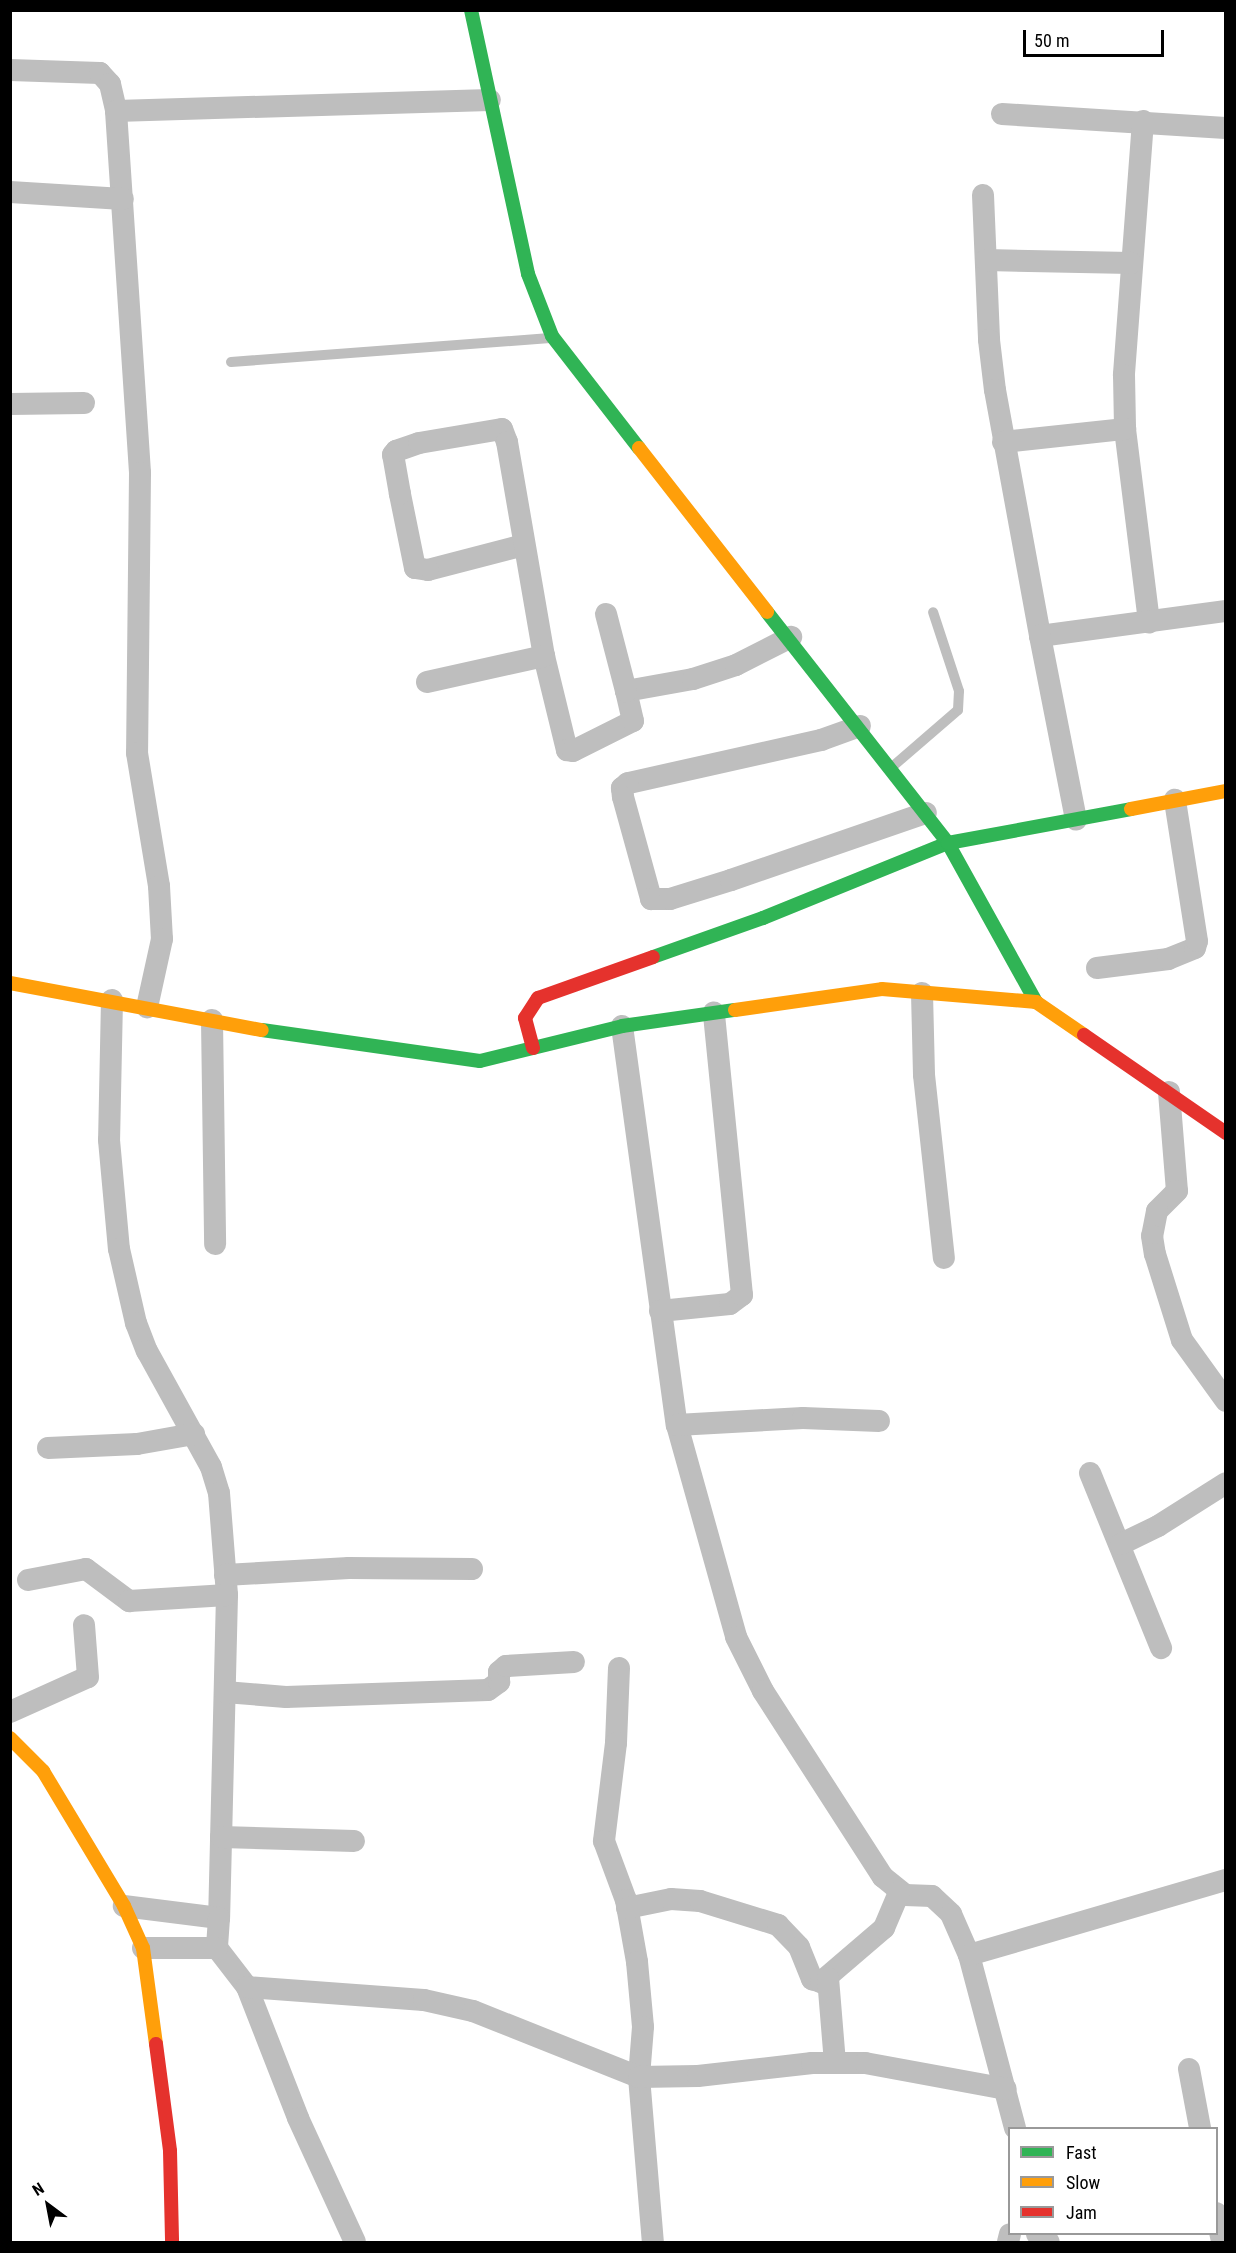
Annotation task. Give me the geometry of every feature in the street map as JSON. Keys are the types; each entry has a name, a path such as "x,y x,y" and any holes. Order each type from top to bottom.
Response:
{"street":[{"path":"471,10 528,274 554,338 892,767 948,843 1036,1002 1226,1133"},
{"path":"10,70 100,73 110,84 116,111 140,473 137,753 159,886 162,939 153,989"},
{"path":"116,111 490,100"},
{"path":"1002,114 1143,121 1226,128"},
{"path":"1143,121 1131,263 1125,429 1149,623"},
{"path":"10,192 123,199"},
{"path":"983,195 989,340 1003,442 1076,819"},
{"path":"986,260 1131,263"},
{"path":"10,404 84,402"},
{"path":"524,545 428,570 415,568 398,484 396,451 419,443 502,429 524,545 544,656 567,750 573,751 633,721 606,614"},
{"path":"1003,442 1125,429"},
{"path":"1040,636 1226,611"},
{"path":"626,691 693,679 736,665 791,638"},
{"path":"427,682 544,656"},
{"path":"860,726 822,740 628,783 622,788 622,797 651,899 670,898 731,880 926,813"},
{"path":"533,1048 525,1018 538,998 763,918 948,843 1226,791"},
{"path":"1097,968 1167,959 1195,948 1197,941 1175,800"},
{"path":"10,983 111,1000 153,989 212,1020 396,1054 480,1061 622,1026 882,989 1036,1002"},
{"path":"922,993 924,1075 944,1258"},
{"path":"111,1000 109,1140 119,1250 136,1323 194,1434 219,1493 226,1585 217,1948 247,1987 298,2118 355,2242"},
{"path":"660,1311 730,1304 742,1295 714,1012"},
{"path":"212,1020 215,1244"},
{"path":"622,1026 677,1425 736,1637 763,1691 883,1877 899,1892 932,1896 941,1902 969,1955 1015,2127"},
{"path":"1169,1092 1177,1191 1157,1211 1152,1236 1155,1254 1182,1340 1226,1401"},
{"path":"677,1425 803,1418 879,1421"},
{"path":"48,1448 136,1444 194,1434"},
{"path":"1090,1473 1121,1544 1161,1648"},
{"path":"1121,1544 1158,1526 1226,1483"},
{"path":"28,1580 86,1569 129,1601 349,1568 472,1569"},
{"path":"10,1712 88,1677 84,1625"},
{"path":"225,1692 286,1697 488,1690 499,1682 499,1672 506,1666 574,1662"},
{"path":"619,1668 616,1743 604,1841 627,1908 643,2027 639,2077 654,2242"},
{"path":"10,1738 43,1771 124,1906 143,1948 170,2151 172,2242"},
{"path":"221,1837 354,1841"},
{"path":"969,1955 1226,1881"},
{"path":"627,1908 671,1899 700,1901 778,1926 799,1947 812,1979 821,1982 884,1928 899,1892"},
{"path":"124,1906 219,1918"},
{"path":"143,1948 217,1948"},
{"path":"828,1978 835,2063"},
{"path":"247,1987 424,2000 472,2011 639,2077 698,2076 835,2063 865,2063 1006,2089"},
{"path":"1189,2070 1200,2127"},
{"path":"1218,2223 1222,2242"}],"lane":[{"path":"231,362 554,338"},
{"path":"892,767 958,710 959,691 933,612"}],"traffic: fast":[{"path":"471,10 528,274 552,336 639,448"},
{"path":"653,957 763,918 948,843 767,612"},
{"path":"1036,1002 948,843 1131,809"},
{"path":"262,1030 480,1061 622,1026 735,1010"}],"traffic: slow":[{"path":"639,448 767,612"},
{"path":"1131,809 1226,791"},
{"path":"10,983 262,1030"},
{"path":"735,1010 882,989 1036,1002 1084,1035"},
{"path":"10,1738 43,1771 124,1906 143,1948 156,2044"}],"traffic: jam":[{"path":"533,1048 525,1018 538,998 653,957"},
{"path":"1084,1035 1226,1133"},
{"path":"156,2044 170,2151 172,2242"}]}
